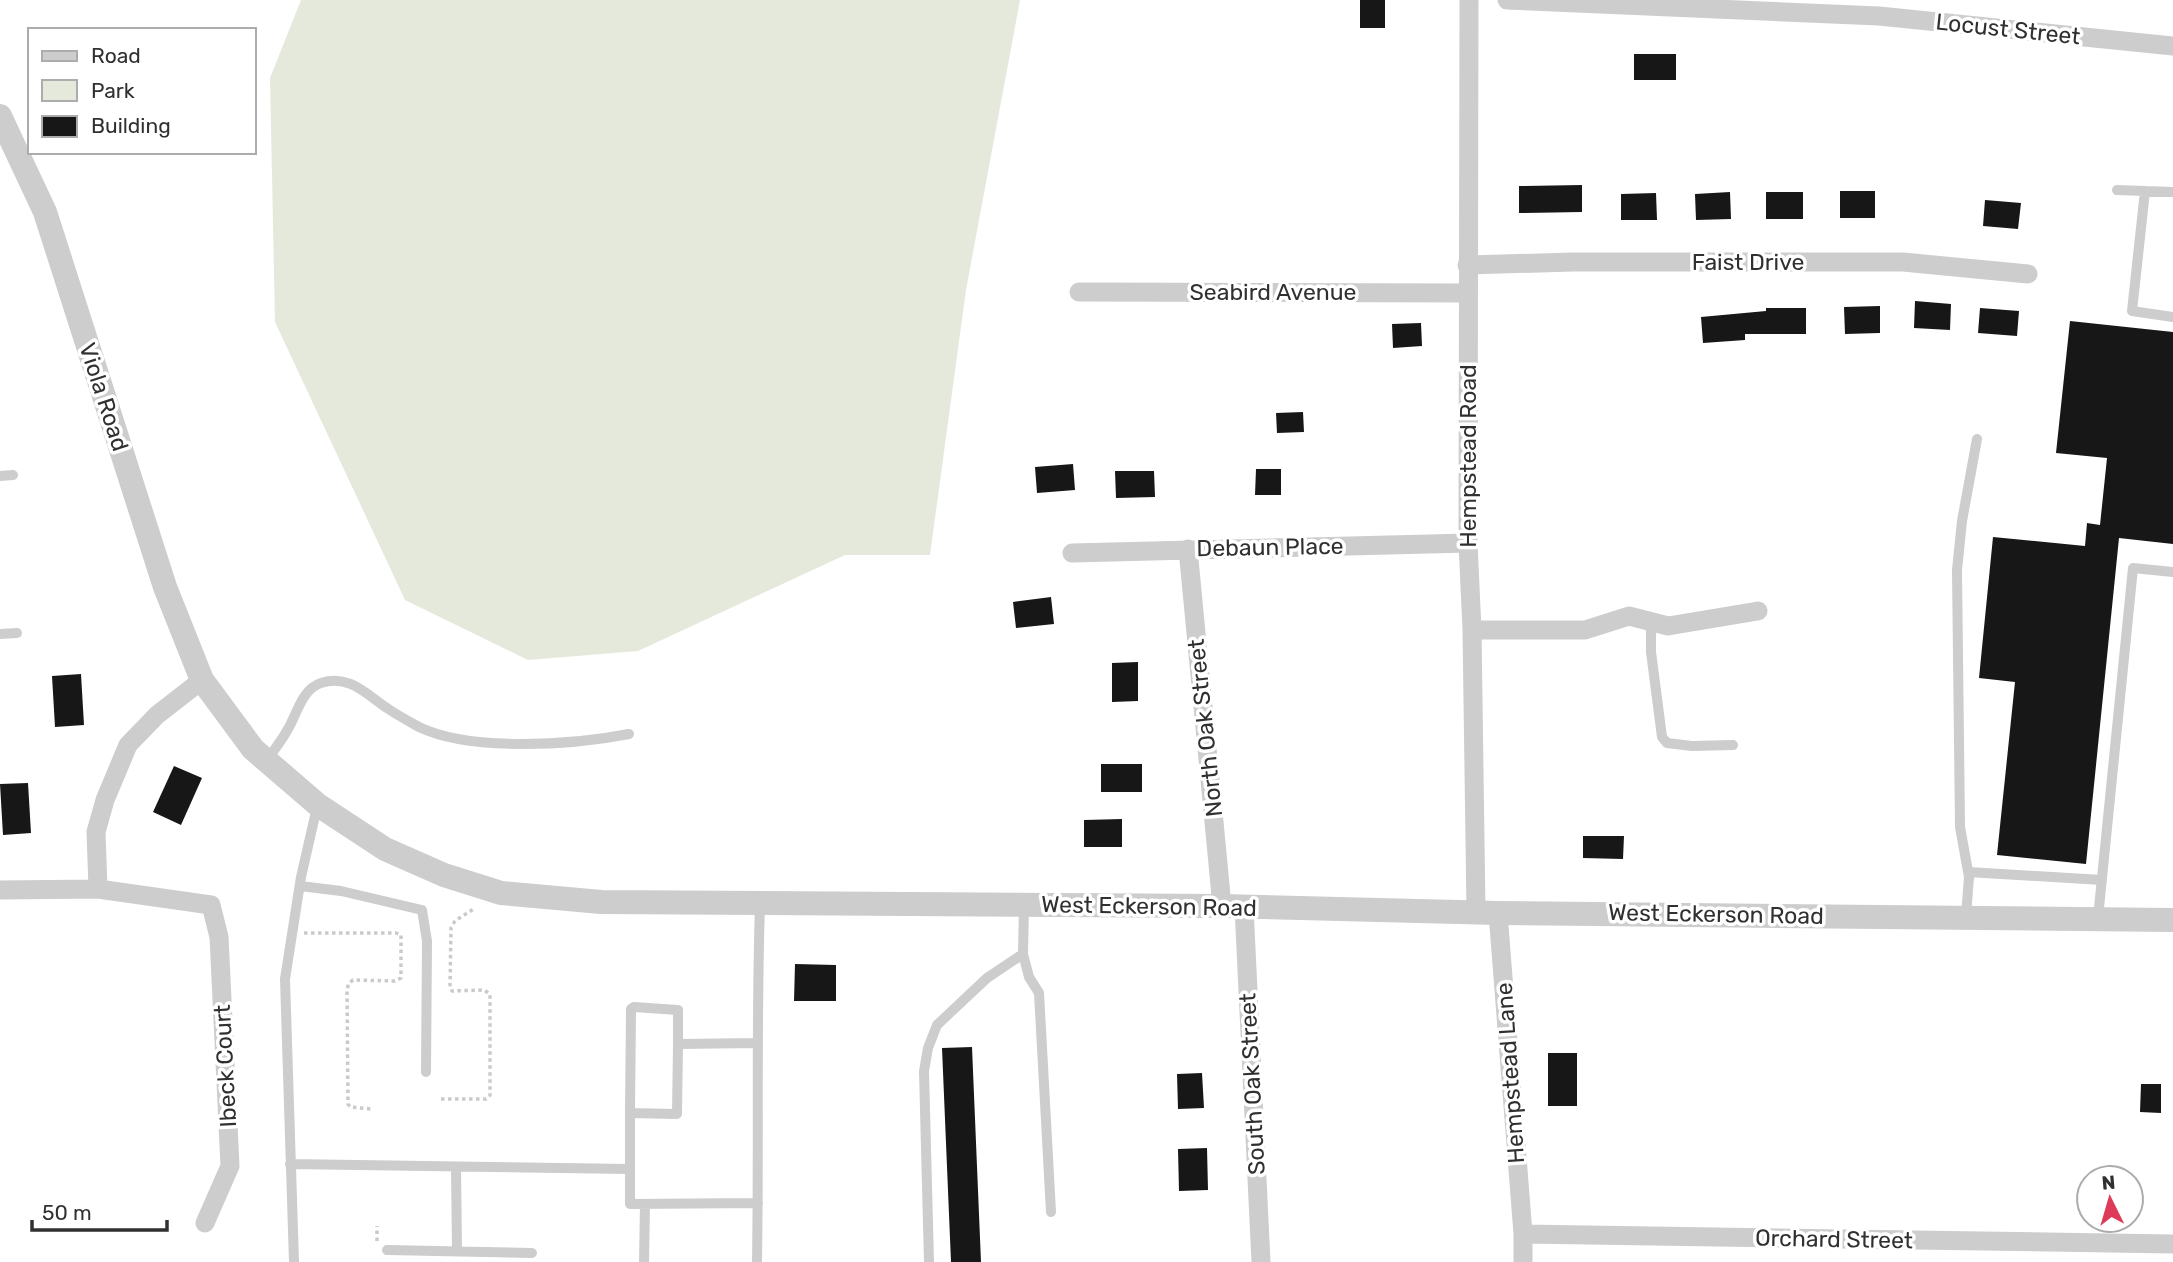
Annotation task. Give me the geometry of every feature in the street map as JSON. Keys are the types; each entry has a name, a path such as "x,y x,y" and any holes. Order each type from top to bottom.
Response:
{"street":[{"name":"Hempstead Road","path":"1469,0 1468,543 1487,912"},
{"name":"Locust Street","path":"1507,0 1879,16 2173,46"},
{"name":"Viola Road","path":"0,116 45,212 165,587 202,680"},
{"name":"Faist Drive","path":"1467,265 1573,262 1903,262 2028,274"},
{"name":"Seabird Avenue","path":"1079,292 1468,293"},
{"name":"Debaun Place","path":"1072,553 1468,543"},
{"name":"North Oak Street","path":"1188,549 1233,906"},
{"path":"1472,630 1585,631 1629,616 1668,626 1758,611"},
{"name":"West Eckerson Road","path":"202,680 253,749 318,805 385,849 444,875 501,893 601,902 1233,906 1487,912 2173,920"},
{"path":"0,890 98,889 96,832 105,800 128,745 157,715 202,680"},
{"name":"Ibeck Court","path":"98,889 211,905 219,937 230,1166 205,1223"},
{"name":"South Oak Street","path":"1233,906 1261,1262"},
{"name":"Hempstead Lane","path":"1487,912 1523,1234"},
{"path":"1523,1234 1523,1262"},
{"name":"Orchard Street","path":"1523,1234 2173,1244"}],"lane":[{"path":"2118,190 2173,192"},
{"path":"2145,191 2132,311 2173,317"},
{"path":"1966,917 1968,872 1961,827 1957,570 1962,521 1977,439"},
{"path":"0,476 13,475"},
{"path":"2098,918 2133,568 2173,572"},
{"path":"1651,622 1651,652 1662,737 1667,743 1692,746 1733,745"},
{"path":"0,634 17,633"},
{"path":"266,760 287,731 310,689 319,683 333,681 359,687 388,710 421,728 463,739 556,743 629,734"},
{"path":"294,1262 285,979 300,886 318,805"},
{"path":"1968,872 2102,880"},
{"path":"300,886 341,891 422,910 426,942 426,1073"},
{"path":"757,1262 756,1043 760,904"},
{"path":"1024,905 1023,954 1029,977 1039,993 1051,1212"},
{"path":"929,1262 924,1070 928,1048 937,1025 987,978 1023,954"},
{"path":"630,1113 677,1114 678,1010 632,1009 630,1113 630,1204 758,1203"},
{"path":"678,1044 756,1043"},
{"path":"290,1164 630,1169"},
{"path":"456,1168 457,1251"},
{"path":"644,1262 645,1204"},
{"path":"387,1250 532,1253"}],"path":[{"path":"441,1099 486,1099 490,1095 490,994 484,990 452,991 450,987 454,921 480,905"},
{"path":"292,933 401,935 399,980 353,980 347,989 348,1104 350,1107 371,1109"}],"green space":[{"path":"301,0 1020,0 966,290 930,555 845,555 638,651 528,660 405,600 275,322 270,78"}],"building":[{"path":"1360,0 1385,0 1385,28 1360,28"},
{"path":"1634,54 1676,54 1676,80 1634,80"},
{"path":"1582,185 1582,212 1519,213 1519,186"},
{"path":"1840,191 1875,191 1875,218 1840,218"},
{"path":"1730,192 1731,219 1696,220 1695,194"},
{"path":"1766,192 1803,192 1803,219 1766,219"},
{"path":"1656,193 1657,220 1621,220 1621,194"},
{"path":"1985,200 2021,203 2018,229 1983,226"},
{"path":"1915,301 1951,304 1950,330 1914,328"},
{"path":"1880,306 1880,333 1845,334 1844,307"},
{"path":"1766,308 1806,308 1806,334 1745,334 1745,340 1703,343 1701,317 1766,311"},
{"path":"1980,308 2019,311 2017,336 1978,333"},
{"path":"2070,321 2173,332 2173,544 2119,538 2086,864 1997,855 2015,682 1979,678 1993,537 2085,546 2087,523 2100,525 2107,458 2056,453"},
{"path":"1421,323 1422,346 1393,348 1392,324"},
{"path":"1303,412 1304,432 1277,433 1276,413"},
{"path":"1073,464 1075,490 1037,493 1035,467"},
{"path":"1256,469 1281,469 1281,495 1255,495"},
{"path":"1115,471 1154,471 1155,497 1116,498"},
{"path":"1051,597 1054,624 1016,628 1013,602"},
{"path":"1138,662 1138,701 1112,702 1112,663"},
{"path":"81,674 84,725 55,727 52,676"},
{"path":"1101,764 1142,764 1142,792 1101,792"},
{"path":"174,766 202,778 181,825 153,812"},
{"path":"28,783 31,833 3,835 0,784"},
{"path":"1122,819 1122,847 1084,847 1084,820"},
{"path":"1583,836 1624,836 1623,859 1583,858"},
{"path":"795,964 836,965 836,1001 794,1001"},
{"path":"972,1047 981,1262 951,1262 942,1048"},
{"path":"1548,1053 1577,1053 1577,1106 1548,1106"},
{"path":"1202,1073 1204,1108 1178,1109 1177,1074"},
{"path":"2141,1084 2161,1084 2161,1113 2140,1112"},
{"path":"1207,1148 1208,1190 1179,1191 1178,1149"}]}
